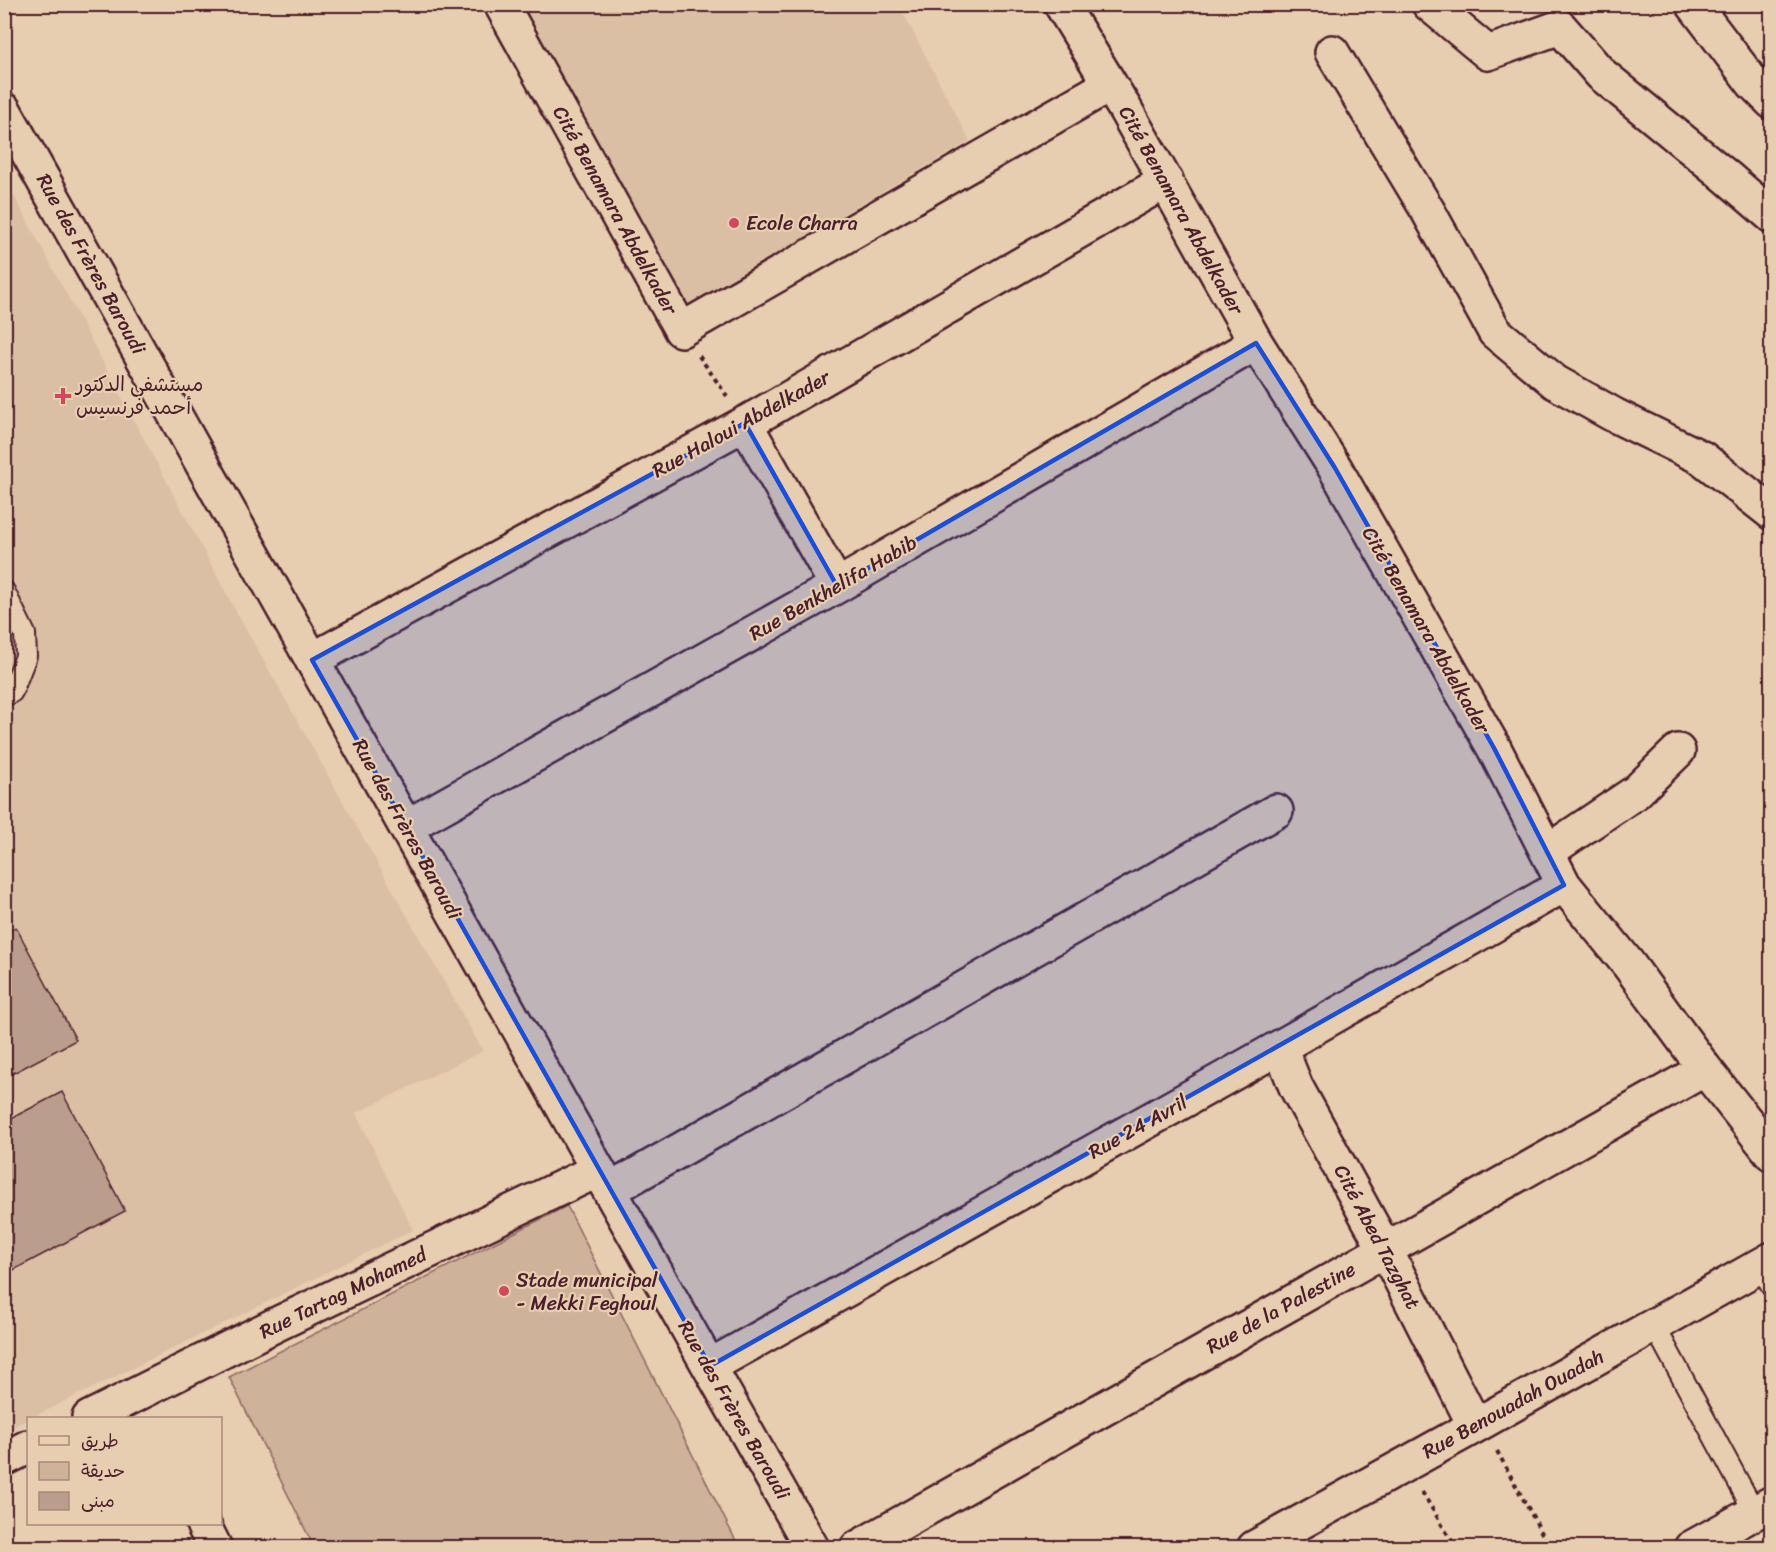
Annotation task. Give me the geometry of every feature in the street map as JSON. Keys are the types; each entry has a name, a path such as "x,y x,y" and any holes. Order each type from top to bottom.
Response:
{"street":[{"name":"Cité Benamara Abdelkader","path":"501,4 681,330 1109,86"},
{"name":"Cité Benamara Abdelkader","path":"1060,4 1125,109 1256,343 1335,468 1494,748 1564,885 1629,965 1705,1070 1772,1154"},
{"path":"1429,4 1488,53 1560,27 1601,74 1772,216"},
{"path":"1693,4 1753,84 1772,102"},
{"path":"1332,52 1428,211 1495,332 1555,382 1614,415 1702,458 1772,513"},
{"name":"Rue des Frères Baroudi","path":"4,110 812,1548"},
{"name":"Rue Haloui Abdelkader","path":"312,660 745,423 1166,181"},
{"name":"Rue Benkhelifa Habib","path":"406,827 837,586 1256,343"},
{"path":"745,423 837,586"},
{"path":"1547,852 1636,792 1678,750"},
{"name":"Rue Tartag Mohamed","path":"98,1417 142,1407 275,1325 604,1180 1276,811"},
{"name":"Rue 24 Avril","path":"710,1366 1564,885"},
{"name":"Cité Abed Tazghat","path":"1280,1047 1296,1087 1479,1425"},
{"name":"Rue de la Palestine","path":"857,1548 1227,1337 1386,1251 1705,1070"},
{"name":"Rue Benouadah Ouadah","path":"1254,1548 1290,1539 1406,1464 1654,1325 1768,1270"},
{"path":"4,1459 27,1448"},
{"path":"1691,1548 1729,1539 1763,1508"},
{"path":"204,1525 215,1548"}],"lane":[{"path":"4,591 24,634 26,656 12,692 4,696"},
{"path":"1654,1325 1763,1508"}],"path":[{"path":"681,330 745,423"},
{"path":"1479,1425 1550,1548"},
{"path":"1406,1464 1456,1548"}],"highlighted area":[{"path":"1256,343 1335,468 1494,748 1564,885 710,1366 312,660 745,423 837,586"}],"shaded area":[{"name":"Ecole Charra","path":"523,5 899,5 970,141 685,306"},
{"path":"4,177 238,615 483,1051 356,1113 413,1230 33,1417 27,1417 27,1420 5,1431"}],"green space":[{"name":"Stade municipal - Mekki Feghoul","path":"567,1206 739,1547 314,1547 229,1377"}],"building":[{"path":"16,927 76,1040 4,1078 4,933"},
{"path":"62,1092 125,1211 4,1275 4,1122"}],"place":[{"name":"Ecole Charra","path":"734,223"},
{"name":"مستشفى الدكتور أحمد فرنسيس","path":"63,396"},
{"name":"Stade municipal - Mekki Feghoul","path":"504,1291"}]}
